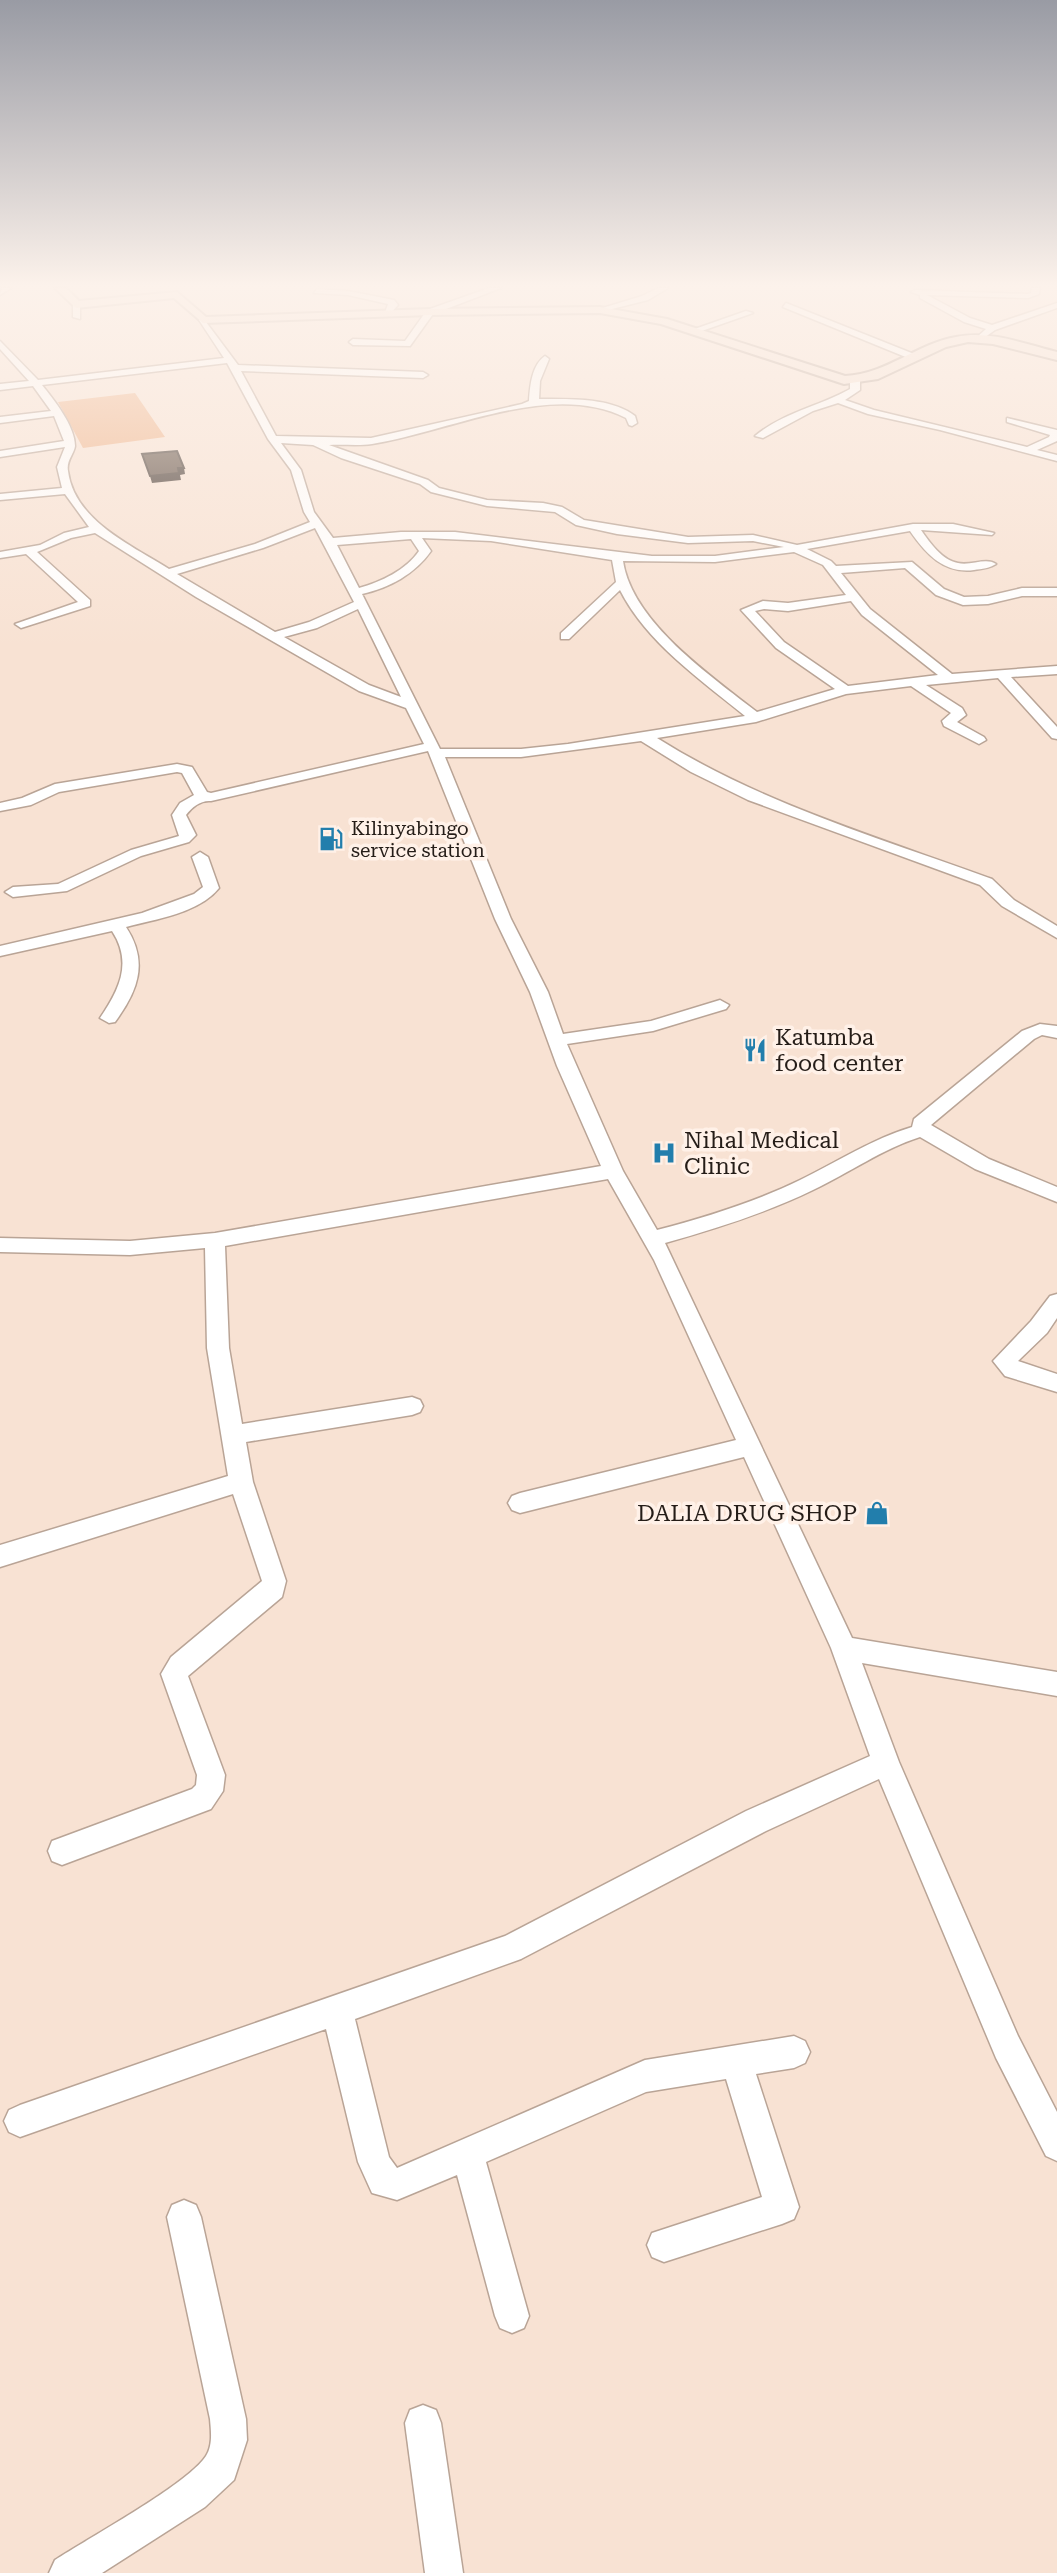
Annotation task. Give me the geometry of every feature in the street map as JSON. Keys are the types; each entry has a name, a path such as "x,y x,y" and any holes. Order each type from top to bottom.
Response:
{"street":[{"path":"52,408 70,443 63,460 62,472 87,518 97,528 168,573 364,688 411,705"},
{"path":"257,408 296,470 309,512 330,542 434,750 503,919 539,992 566,1066 612,1171 653,1240 844,1647 886,1762 1007,2047 1057,2145"},
{"path":"274,439 315,442 390,438 516,408"},
{"path":"598,408 630,416 632,424"},
{"path":"760,436 813,408"},
{"path":"860,408 1057,458"},
{"path":"0,420 55,413"},
{"path":"1010,421 1055,433 1054,439 1028,450"},
{"path":"315,442 354,459 424,482 435,490 487,503 558,509 580,523 617,531 688,540 762,539 815,555 833,570 875,620 949,678"},
{"path":"0,454 70,443"},
{"path":"0,497 70,490"},
{"path":"168,573 260,546 317,523"},
{"path":"330,542 415,536 497,538 617,558 715,559 796,548 876,530 913,527 988,533"},
{"path":"913,527 922,542 949,564 960,567 990,564"},
{"path":"0,555 46,547 68,535 97,528"},
{"path":"275,636 313,625 420,560 424,548 415,536"},
{"path":"21,624 86,603 29,551"},
{"path":"617,558 616,568 629,599 664,638 755,718"},
{"path":"833,570 908,564 940,592 962,601 988,600 1022,592 1057,592"},
{"path":"565,636 621,584"},
{"path":"845,690 780,645 747,610 764,605 788,607 854,597"},
{"path":"13,892 61,888 136,853 184,839 188,835 179,815 185,806 202,796 211,797 434,750 521,754 755,718 845,690 1000,673 1057,670"},
{"path":"1000,673 1057,735"},
{"path":"913,682 957,712 959,715 949,723 979,740"},
{"path":"645,737 695,769 753,797 986,882 1009,903 1057,933"},
{"path":"0,807 26,802 55,788 177,768 187,770 202,796"},
{"path":"0,951 157,915 208,894 211,888 200,857"},
{"path":"110,1018 127,991 132,964 131,946 116,924"},
{"path":"557,1040 653,1026 720,1005"},
{"path":"922,1130 922,1123 1028,1035 1040,1029 1057,1032"},
{"path":"653,1240 753,1209 809,1184 899,1136 922,1130 982,1164 1057,1195"},
{"path":"0,1245 130,1248 215,1240 612,1171"},
{"path":"62,1851 201,1799 209,1791 211,1775 174,1674 180,1665 273,1589 274,1581 241,1482 218,1348 215,1240"},
{"path":"1057,1302 1039,1327 1004,1361 1013,1370 1057,1383"},
{"path":"233,1436 412,1406"},
{"path":"520,1503 750,1446"},
{"path":"0,1556 241,1482"},
{"path":"844,1647 1057,1684"},
{"path":"20,2121 511,1949 756,1821 886,1762"},
{"path":"337,2008 373,2162 384,2181 397,2184 645,2076 794,2052"},
{"path":"664,2245 782,2207 736,2061"},
{"path":"467,2153 512,2316"},
{"path":"68,2573 100,2563 209,2481 221,2468 226,2455 229,2440 228,2418 184,2217"},
{"path":"424,2423 444,2573"}],"shaded area":[{"path":"61,408 145,408 165,437 83,448"}],"building":[{"path":"177,451 184,468 178,468 179,473 150,476 142,454"}],"place":[{"name":"Kilinyabingo service station","path":"331,839"},
{"name":"Katumba food center","path":"755,1050"},
{"name":"Nihal Medical Clinic","path":"664,1153"},
{"name":"DALIA DRUG SHOP","path":"877,1513"}]}
